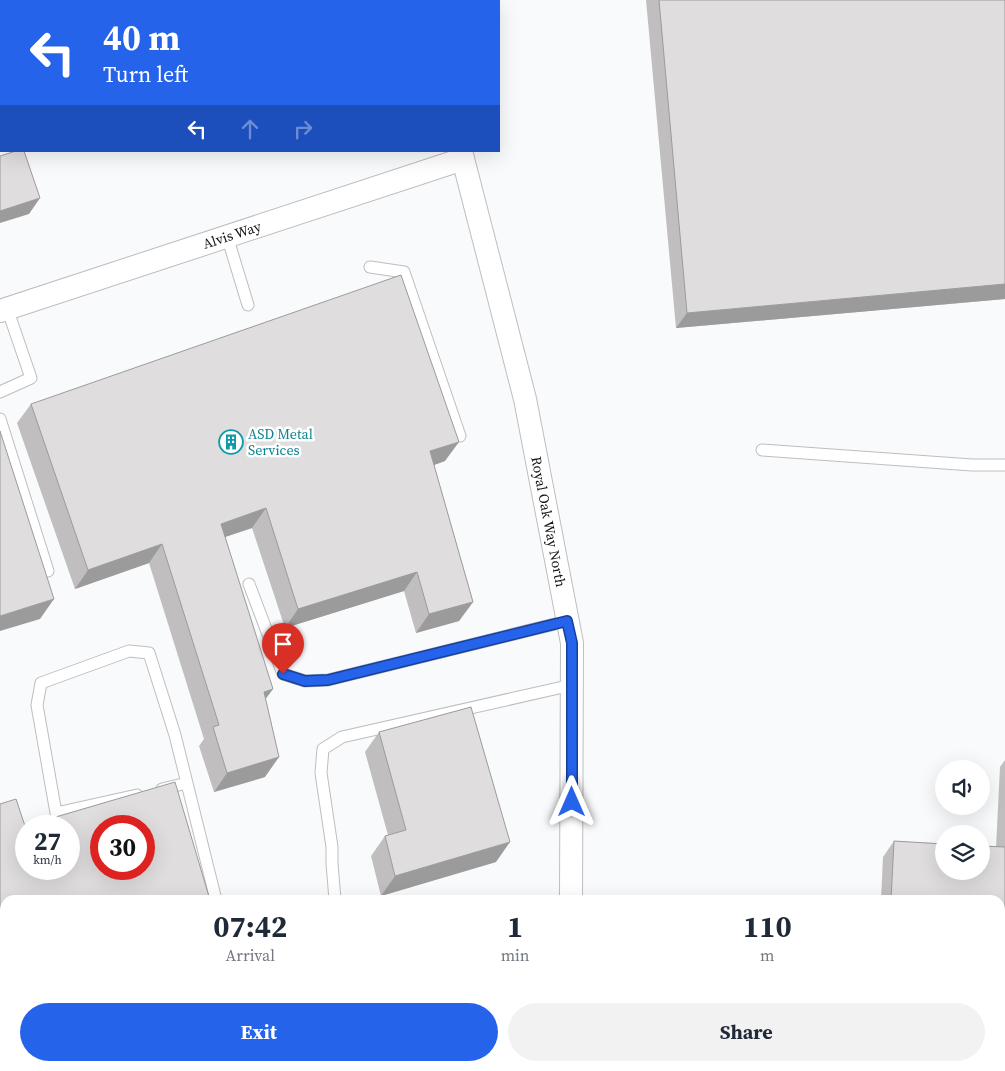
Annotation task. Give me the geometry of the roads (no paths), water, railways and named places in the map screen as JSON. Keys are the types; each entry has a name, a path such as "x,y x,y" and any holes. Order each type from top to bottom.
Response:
{"street":[{"name":"Alvis Way","path":"4,310 462,155"},
{"name":"Royal Oak Way North","path":"462,155 525,399 572,643 572,895"}],"lane":[{"path":"227,236 248,306"},
{"path":"370,267 404,272 460,436"},
{"path":"0,392 31,378 4,310"},
{"path":"0,420 48,571"},
{"path":"762,450 1005,466"},
{"path":"249,584 283,674 305,681 328,680 567,621"},
{"path":"187,783 56,813 37,705 41,683 129,651 149,654 175,735 187,783 215,895"},
{"path":"335,895 332,846 321,773 323,749 342,737 572,684"}],"place":[{"name":"ASD Metal Services","path":"231,442"}]}
